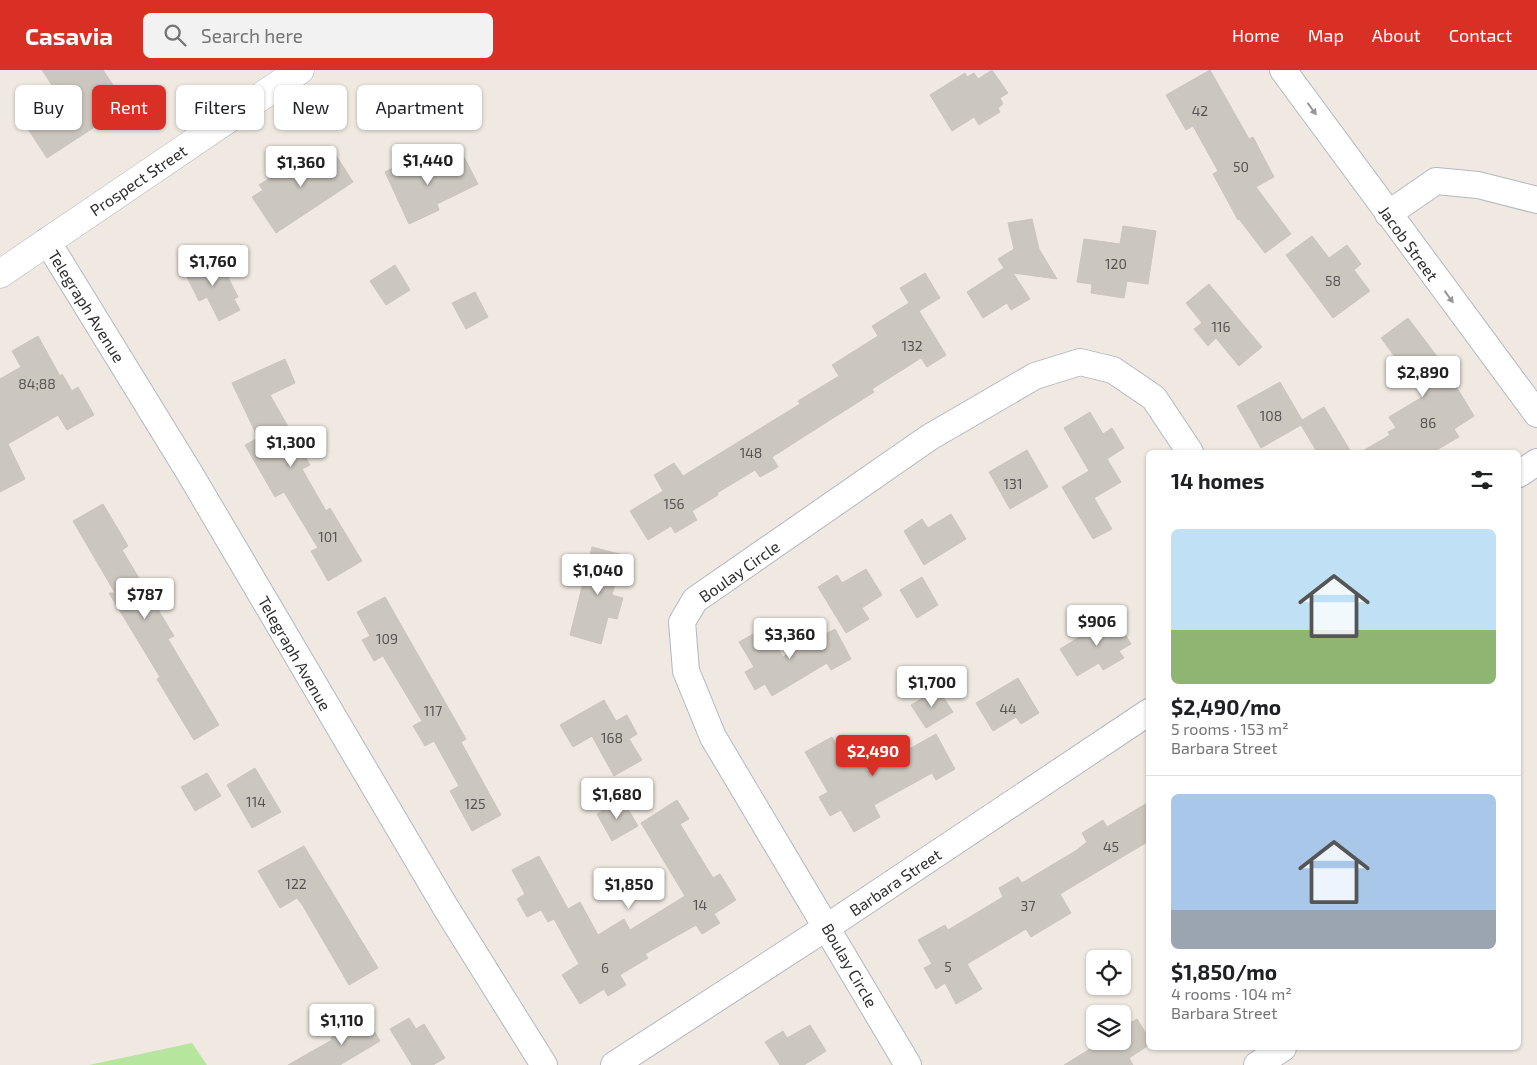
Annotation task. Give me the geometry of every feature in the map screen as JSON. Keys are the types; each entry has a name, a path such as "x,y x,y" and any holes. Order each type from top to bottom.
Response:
{"main road":[{"name":"Prospect Street","path":"0,274 300,70"}],"street":[{"name":"Jacob Street","path":"1283,70 1537,414"},
{"path":"1388,214 1436,181 1478,185 1537,200"},
{"name":"Telegraph Avenue","path":"47,241 189,472 446,908 544,1065"},
{"name":"Boulay Circle","path":"908,1065 713,737 686,671 682,622 695,600 930,437 1035,376 1080,362 1113,370 1154,398 1189,450"},
{"path":"1521,473 1537,462"},
{"name":"Barbara Street","path":"614,1065 1146,714"},
{"path":"1257,1065 1280,1050"}],"green space":[{"path":"192,1043 207,1065 89,1065"}],"building":[{"path":"42,70 103,70 113,85 92,85 92,129 47,158 29,130 82,130 82,85 52,85"},
{"path":"992,70 1008,93 1000,98 1003,104 998,108 1000,112 979,125 974,117 952,131 930,95 965,73 967,77 974,73 978,79"},
{"path":"1210,70 1249,139 1253,137 1274,177 1256,187 1291,234 1265,253 1238,220 1213,174 1218,171 1193,126 1186,130 1166,95"},
{"path":"330,146 353,182 276,233 252,197 263,190 259,185 317,148 319,152"},
{"path":"464,157 478,184 437,204 439,210 409,224 385,172 413,158 418,169 424,166 428,175"},
{"path":"1032,219 1039,249 1057,279 1013,273 1030,299 1011,310 1007,303 983,318 967,292 1004,268 998,259 1014,249 1008,223"},
{"path":"1123,226 1156,231 1148,284 1127,281 1124,298 1091,293 1092,284 1077,282 1084,239 1120,244"},
{"path":"1312,236 1329,258 1347,245 1361,264 1354,270 1370,291 1333,318 1286,255"},
{"path":"210,256 215,266 221,263 238,297 234,299 240,310 219,321 207,297 199,301 183,269"},
{"path":"395,265 410,290 386,305 370,281"},
{"path":"925,273 940,298 919,311 946,355 927,367 921,358 872,389 874,392 772,457 778,467 760,477 755,470 692,511 697,520 675,533 671,526 648,540 630,511 663,491 654,475 674,463 683,476 800,404 798,401 839,376 832,365 878,336 872,326 909,303 900,288"},
{"path":"1209,284 1262,347 1239,366 1216,338 1208,346 1194,329 1202,323 1186,303"},
{"path":"475,292 488,317 466,329 452,303"},
{"path":"1408,318 1442,363 1474,416 1454,429 1459,437 1436,450 1364,450 1390,435 1388,432 1396,428 1389,417 1424,396 1381,338"},
{"path":"38,336 60,376 62,374 72,391 78,387 94,415 67,430 58,415 8,444 25,479 0,492 0,379 21,367 12,351"},
{"path":"285,359 295,383 270,395 310,465 302,469 326,511 330,508 362,561 328,581 311,551 318,548 284,492 275,497 245,445 258,438 232,383"},
{"path":"1280,382 1302,420 1324,407 1350,450 1316,450 1301,425 1261,448 1237,406"},
{"path":"1090,412 1103,434 1112,428 1124,448 1107,459 1121,482 1094,498 1112,529 1093,539 1062,487 1089,471 1064,428"},
{"path":"1027,450 1048,487 1010,509 989,472"},
{"path":"103,504 128,546 122,550 174,636 168,639 219,725 194,740 157,679 160,677 109,593 115,593 73,521"},
{"path":"951,514 966,539 924,565 904,531 922,519 928,528"},
{"path":"592,547 623,555 612,595 623,598 617,619 608,617 601,644 570,635"},
{"path":"866,569 882,595 862,608 869,619 846,633 818,587 837,575 842,583"},
{"path":"922,577 938,605 917,618 900,590"},
{"path":"385,597 466,739 461,742 501,815 472,831 450,791 459,786 434,741 425,746 413,726 422,721 383,656 374,661 362,640 370,636 357,612"},
{"path":"1114,616 1131,644 1119,651 1124,658 1103,670 1099,663 1077,676 1060,649"},
{"path":"766,627 783,657 835,629 851,659 831,670 827,663 772,696 765,684 755,690 745,672 754,667 739,642"},
{"path":"1018,678 1039,713 1021,724 1016,717 993,731 976,703"},
{"path":"938,689 953,712 926,728 911,705"},
{"path":"604,700 616,721 627,715 637,734 629,739 642,760 614,776 592,736 573,747 560,725"},
{"path":"936,734 955,769 936,780 932,773 874,805 880,817 854,832 841,810 830,816 819,797 828,792 805,752 832,737 844,759 857,752 868,772"},
{"path":"255,768 281,812 252,828 227,785"},
{"path":"207,773 221,796 195,811 181,787"},
{"path":"622,799 638,826 612,841 597,814"},
{"path":"677,800 689,819 680,824 713,878 720,874 736,900 714,914 720,923 702,934 696,925 645,954 648,958 620,975 626,985 608,996 604,989 580,1004 562,975 579,964 554,919 548,922 541,910 527,917 517,899 525,894 512,870 539,856 568,909 580,902 598,935 624,919 630,930 685,896 641,823"},
{"path":"1146,804 1146,843 1060,894 1071,913 1031,937 1026,929 967,964 982,989 956,1004 945,983 936,989 924,968 932,964 918,940 945,925 948,930 1003,897 999,888 1018,877 1022,883 1077,850 1087,842 1082,833 1103,820 1107,827"},
{"path":"304,846 378,968 349,985 297,898 280,908 258,871"},
{"path":"366,1017 380,1041 340,1065 288,1065 332,1040 331,1038"},
{"path":"409,1018 416,1029 424,1024 445,1058 433,1065 412,1065 390,1029"},
{"path":"1137,1019 1146,1033 1146,1047 1129,1058 1133,1065 1064,1065 1088,1050 1131,1050 1131,1023"},
{"path":"810,1025 826,1051 804,1065 780,1065 765,1042 783,1031 787,1038"}]}
